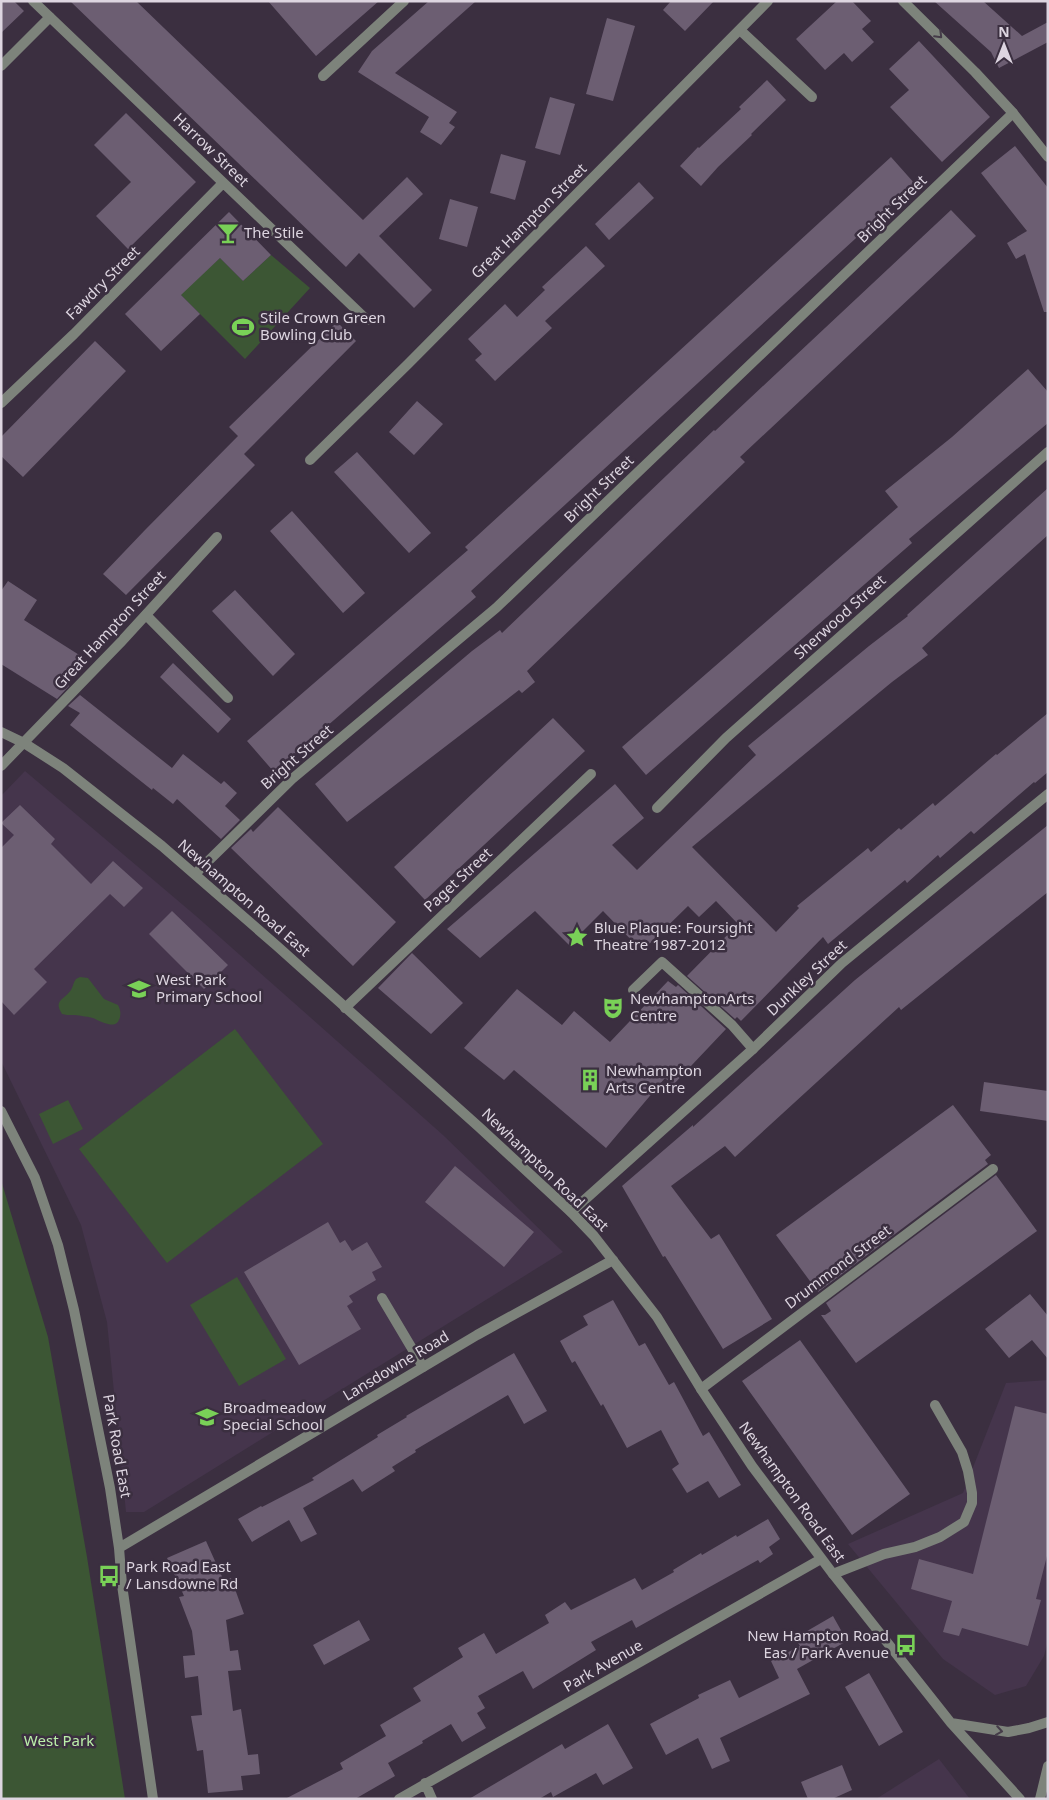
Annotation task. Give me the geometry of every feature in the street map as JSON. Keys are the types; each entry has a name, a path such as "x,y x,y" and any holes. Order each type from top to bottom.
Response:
{"street":[{"name":"Harrow Street","path":"33,1 367,320"},
{"path":"323,76 404,1"},
{"name":"Great Hampton Street","path":"310,460 408,364 768,1"},
{"path":"904,1 1013,113 1048,157"},
{"path":"1,66 50,17"},
{"path":"740,30 812,97"},
{"name":"Bright Street","path":"195,874 292,779 496,608 1013,113"},
{"name":"Fawdry Street","path":"1,403 74,334 223,183"},
{"name":"Sherwood Street","path":"657,808 726,738 1048,452"},
{"name":"Great Hampton Street","path":"1,766 217,537"},
{"path":"146,614 228,698"},
{"name":"Newhampton Road East","path":"1,732 24,743 63,768 116,808 195,874 479,1127 571,1212 594,1236 657,1317 701,1390 752,1466 833,1574 951,1722 1020,1799"},
{"name":"Paget Street","path":"345,1008 592,774"},
{"name":"Dunkley Street","path":"571,1212 753,1049 842,963 1048,794"},
{"path":"633,990 662,962 732,1025 753,1049"},
{"name":"Park Road East","path":"1,1111 34,1178 58,1245 90,1385 119,1548 122,1585 153,1799"},
{"name":"Drummond Street","path":"701,1390 993,1169"},
{"name":"Lansdowne Road","path":"119,1548 423,1367 613,1260"},
{"path":"382,1298 423,1367"},
{"path":"833,1574 884,1554 915,1546 940,1536 964,1522 972,1503 968,1471 962,1452 935,1405"},
{"name":"Park Avenue","path":"399,1799 822,1559"},
{"path":"951,1722 1008,1732 1048,1722"},
{"path":"1040,1799 1048,1766"},
{"path":"425,1783 432,1799"}],"shaded area":[{"name":"West Park Primary School","path":"25,771 196,916 443,1135 563,1252 144,1512 126,1512 107,1322 81,1225 1,1061 1,796"},
{"path":"1048,1380 1048,1640 1044,1656 1026,1686 995,1695 943,1659 848,1544 963,1493 1006,1383"},
{"path":"939,1759 970,1799 876,1799"}],"green space":[{"name":"Stile Crown Green Bowling Club","path":"271,255 310,288 245,359 180,294 220,258 243,281"},
{"path":"80,977 88,978 104,999 118,1005 120,1015 116,1023 104,1023 90,1017 62,1014 59,1006 60,1000 71,990 76,979"},
{"path":"235,1029 323,1144 167,1263 79,1149"},
{"path":"68,1100 83,1129 53,1144 39,1114"},
{"name":"West Park","path":"1,1180 48,1337 87,1557 125,1799 1,1799"},
{"path":"237,1277 286,1359 239,1386 190,1305"}],"building":[{"path":"1,1 14,1 24,11 1,33"},
{"path":"70,1 136,1 363,220 407,177 423,194 379,236 432,290 414,308 359,253 346,267"},
{"path":"268,1 379,1 316,56"},
{"path":"429,1 476,1 395,73 457,112 449,123 455,127 441,145 420,132 429,117 358,72 372,51"},
{"path":"671,1 714,1 685,31 663,10"},
{"path":"837,1 852,1 871,21 862,29 874,42 852,62 844,53 825,70 796,39"},
{"path":"934,1 983,1 1022,36 1048,22 1048,42 999,68 991,52"},
{"path":"607,18 635,26 613,101 586,94"},
{"path":"919,41 990,117 942,162 890,107 909,90 889,69"},
{"path":"767,80 786,100 701,186 680,166 698,147 741,109 739,107"},
{"path":"550,97 575,104 560,155 535,148"},
{"path":"126,113 196,182 128,249 96,216 131,182 94,145"},
{"path":"1015,146 1048,188 1048,312 1044,312 1025,254 1016,259 1007,243 1027,231 981,173"},
{"path":"501,154 526,161 515,200 490,193"},
{"path":"891,157 915,184 471,591 476,597 274,772 247,741 468,550 465,547"},
{"path":"639,182 654,198 609,240 595,224"},
{"path":"450,199 478,207 467,247 439,239"},
{"path":"951,210 976,236 740,457 745,462 527,671 535,682 522,693 519,690 347,822 315,784 472,651 500,630 502,633 714,430"},
{"path":"229,212 271,255 243,281 220,258 181,295 200,314 161,351 125,314"},
{"path":"586,246 605,266 545,321 552,328 495,381 475,360 482,354 468,339 505,304 517,317 545,290 542,287"},
{"path":"337,322 356,341 244,454 255,465 126,595 103,574 238,436 229,427"},
{"path":"95,341 126,371 23,477 1,456 1,437"},
{"path":"1028,369 1048,392 1048,423 909,539 912,543 646,775 622,747 898,507 885,491 952,437"},
{"path":"417,401 443,424 414,455 389,432"},
{"path":"357,452 431,533 409,553 334,472"},
{"path":"1048,488 1048,535 922,648 928,655 892,682 692,847 776,932 799,908 797,906 868,848 871,852 933,803 935,806 1048,713 1048,772 974,834 971,831 940,858 938,855 907,883 905,880 828,944 823,937 741,1021 737,1017 735,1019 687,976 738,924 716,901 699,917 688,906 642,951 603,911 569,945 535,911 480,958 447,929 615,784 644,818 612,845 637,870 756,755 748,746 908,616"},
{"path":"292,511 365,593 343,613 270,531"},
{"path":"8,581 37,600 24,620 84,658 67,684 69,686 57,699 1,664 1,591"},
{"path":"235,590 295,654 273,676 212,611"},
{"path":"173,663 231,719 218,733 160,677"},
{"path":"80,695 172,768 183,754 221,784 224,781 237,793 225,806 240,820 221,839 177,799 173,804 153,788 152,790 70,725 80,713 68,706"},
{"path":"553,718 585,751 425,900 394,867"},
{"path":"20,805 55,839 51,844 91,884 113,861 143,888 124,907 110,894 34,969 47,982 14,1015 1,1001 1,848 14,835 1,823"},
{"path":"278,807 396,922 353,966 231,848 251,829 253,832"},
{"path":"1048,825 1048,892 901,1010 899,1007 735,1157 725,1146 671,1186 711,1239 719,1234 772,1319 723,1349 665,1256 663,1257 622,1186 693,1125 693,1127 855,980"},
{"path":"172,911 228,965 204,989 149,934"},
{"path":"412,953 463,1003 431,1034 378,988"},
{"path":"668,981 676,987 678,985 726,1029 673,1085 665,1078 606,1148 514,1070 504,1080 464,1048 517,989 562,1025 574,1011 610,1042"},
{"path":"984,1082 1048,1091 1048,1121 980,1111"},
{"path":"953,1105 991,1155 985,1160 988,1164 818,1292 776,1235"},
{"path":"455,1166 534,1232 504,1267 425,1202"},
{"path":"996,1175 1037,1231 856,1363 821,1315 831,1311 826,1303"},
{"path":"328,1222 340,1243 345,1240 352,1251 367,1242 382,1267 372,1272 376,1280 349,1296 353,1302 347,1306 361,1329 299,1365 244,1272"},
{"path":"1030,1294 1048,1316 1048,1359 1032,1340 1009,1358 985,1329"},
{"path":"613,1300 639,1346 645,1343 669,1385 674,1382 703,1436 709,1432 741,1485 719,1498 708,1481 687,1493 672,1469 679,1464 661,1430 627,1448 603,1404 601,1406 575,1361 572,1363 560,1341 588,1325 583,1316"},
{"path":"800,1340 910,1494 852,1535 742,1381"},
{"path":"514,1353 547,1411 524,1424 508,1395 415,1450 416,1452 392,1467 395,1471 362,1492 353,1479 303,1508 317,1534 301,1542 289,1520 252,1542 238,1519 314,1480 312,1478 378,1437 377,1435 406,1416"},
{"path":"1015,1406 1048,1414 1048,1552 1036,1599 1041,1600 1028,1646 962,1628 959,1636 943,1632 952,1601 911,1589 919,1559 973,1574"},
{"path":"768,1519 780,1539 769,1547 773,1554 760,1563 758,1560 636,1628 632,1620 591,1642 596,1650 533,1689 523,1671 478,1696 485,1708 477,1713 486,1728 462,1742 451,1724 388,1763 395,1776 355,1799 285,1799 343,1769 340,1763 386,1736 380,1725 421,1701 413,1688 463,1657 458,1648 484,1633 496,1654 549,1623 545,1615 565,1602 571,1610 635,1578 642,1590 674,1572 673,1570 701,1553 702,1555"},
{"path":"206,1541 224,1581 231,1578 244,1614 226,1620 230,1651 238,1650 241,1670 228,1671 233,1711 241,1709 248,1755 258,1754 260,1774 241,1776 243,1790 208,1793 203,1750 197,1751 191,1716 202,1715 198,1676 185,1678 183,1656 195,1655 192,1631 179,1597 184,1596 167,1558"},
{"path":"833,1616 847,1641 797,1669 810,1694 720,1738 730,1761 712,1769 698,1738 666,1755 650,1724 699,1698 698,1695 730,1680 739,1698 779,1678 771,1661 800,1646 795,1638"},
{"path":"359,1620 370,1640 324,1665 313,1645"},
{"path":"869,1673 903,1732 879,1746 845,1687"},
{"path":"608,1724 633,1768 603,1785 596,1773 553,1797 551,1792 539,1799 469,1799 562,1744 565,1749"},
{"path":"842,1765 852,1790 832,1799 808,1799 801,1782"}],"place":[{"name":"The Stile","path":"228,233"},
{"name":"Stile Crown Green Bowling Club","path":"243,327"},
{"name":"Blue Plaque: Foursight Theatre 1987-2012","path":"577,937"},
{"name":"West Park Primary School","path":"139,989"},
{"name":"NewhamptonArts Centre","path":"613,1008"},
{"name":"Newhampton Arts Centre","path":"590,1080"},
{"name":"Broadmeadow Special School","path":"207,1417"},
{"name":"Park Road East / Lansdowne Rd","path":"109,1576"},
{"name":"New Hampton Road Eas / Park Avenue","path":"906,1645"}]}
